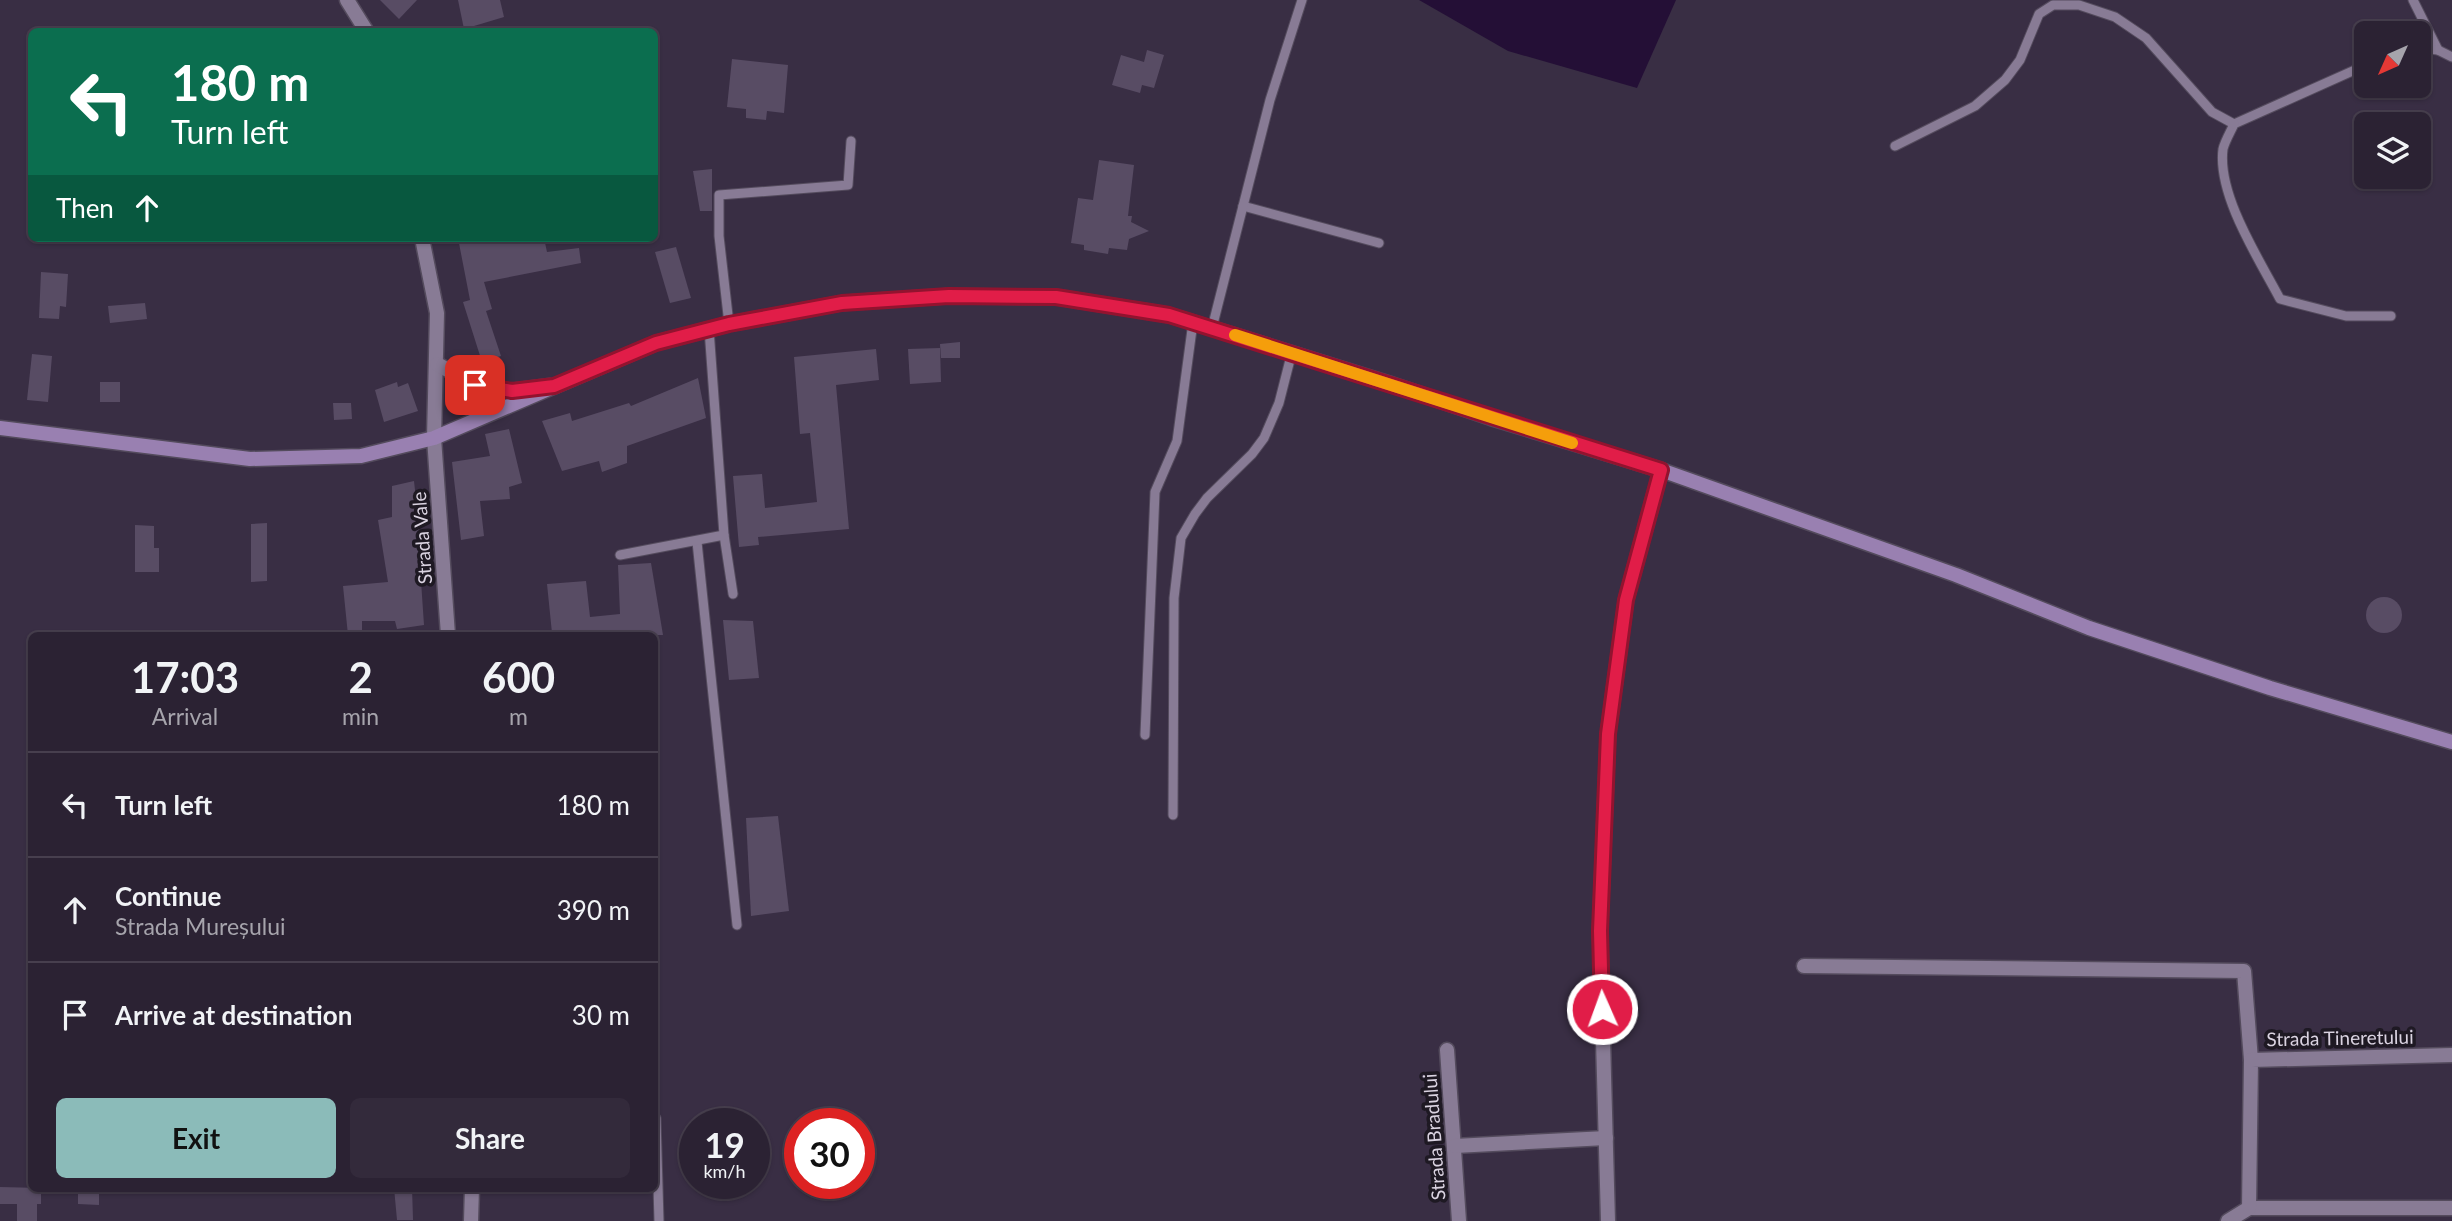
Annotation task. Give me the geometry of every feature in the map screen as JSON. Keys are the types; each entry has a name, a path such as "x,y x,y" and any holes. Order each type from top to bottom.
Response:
{"main road":[{"path":"0,428 250,459 361,456 434,438 656,343 729,324 842,303 949,296 1056,297 1169,315 1293,352 1491,418 1661,470 1956,575 2090,628 2270,688 2452,742"}],"street":[{"path":"347,0 364,28"},
{"name":"Strada Vale","path":"423,242 437,313 434,438 448,632"},
{"path":"437,363 475,385 512,391 554,386"},
{"path":"1608,1221 1600,931 1608,734 1626,600 1661,470"},
{"path":"1804,966 2244,971 2251,1060"},
{"name":"Strada Bradului","path":"1447,1050 1459,1221"},
{"name":"Strada Tineretului","path":"2249,1208 2251,1060 2452,1055"},
{"path":"1455,1146 1606,1138"},
{"path":"471,1221 472,1192"},
{"path":"2228,1221 2249,1208 2452,1208"}],"lane":[{"path":"1212,328 1270,100 1302,0"},
{"path":"2413,0 2438,50"},
{"path":"1895,146 1975,106 2005,80 2020,60 2039,14 2053,5 2079,5 2115,17 2146,38 2212,112 2234,124"},
{"path":"2431,49 2452,57"},
{"path":"2354,70 2234,124 2223,148 2225,184 2236,215 2280,299 2346,316 2391,316"},
{"path":"729,324 719,236 719,195 848,185 851,141"},
{"path":"1243,206 1379,243"},
{"path":"1145,735 1155,492 1177,441 1193,323"},
{"path":"709,329 724,535 733,594"},
{"path":"1173,815 1174,598 1181,538 1207,498 1252,454 1264,438 1279,403 1293,352"},
{"path":"620,555 724,535"},
{"path":"697,542 737,925"},
{"path":"658,1187 659,1221"}],"shaded area":[{"path":"1419,0 1676,0 1637,88 1508,51"}],"building":[{"path":"380,0 417,0 399,19"},
{"path":"458,0 500,0 504,17 464,28"},
{"path":"1147,50 1164,55 1154,88 1142,85 1140,93 1112,85 1121,55 1144,62"},
{"path":"732,59 788,65 784,113 767,111 766,120 746,118 746,109 727,107"},
{"path":"1099,160 1134,165 1128,216 1132,216 1131,222 1149,231 1129,239 1127,250 1109,248 1108,254 1084,250 1084,245 1071,243 1078,198 1093,200"},
{"path":"712,169 712,211 700,211 693,171"},
{"path":"459,242 545,242 547,252 579,248 581,263 484,282 492,309 486,311 501,356 482,362 463,302 470,300"},
{"path":"676,247 691,298 670,303 655,252"},
{"path":"41,272 68,274 66,307 60,306 59,319 39,318"},
{"path":"145,303 147,319 110,323 108,306"},
{"path":"960,342 960,358 941,358 940,344"},
{"path":"940,348 941,382 910,384 908,349"},
{"path":"876,349 879,380 836,385 849,529 758,537 759,545 739,547 733,476 762,474 765,508 817,502 810,433 800,434 794,357"},
{"path":"32,354 52,356 48,402 27,400"},
{"path":"698,378 706,418 627,446 627,463 602,472 599,461 562,471 542,421 570,413 572,421 629,403 631,406"},
{"path":"100,382 120,382 120,402 100,402"},
{"path":"397,382 398,387 408,383 418,411 384,422 375,390"},
{"path":"333,403 351,403 352,419 334,420"},
{"path":"509,429 522,483 509,487 510,499 480,501 484,536 461,540 452,462 490,456 485,434"},
{"path":"414,481 420,536 424,625 397,629 395,621 362,621 362,632 348,632 343,586 388,582 378,520 392,517 392,486"},
{"path":"267,523 267,581 251,582 251,524"},
{"path":"135,525 154,526 154,548 159,548 159,572 135,572"},
{"path":"651,563 663,635 658,635 658,632 552,632 547,584 586,581 590,617 620,614 618,565"},
{"path":"2384,597 2397,602 2402,615 2397,628 2384,633 2371,628 2366,615 2371,602"},
{"path":"723,620 753,621 759,678 729,680"},
{"path":"778,816 789,911 751,916 746,818"},
{"path":"0,1187 28,1188 28,1192 41,1192 41,1204 37,1204 37,1221 17,1221 17,1204 0,1204"},
{"path":"78,1192 99,1192 99,1205 78,1204"},
{"path":"394,1192 412,1192 413,1220 397,1220"}],"slow traffic":[{"path":"1235,335 1572,443"}],"route":[{"path":"475,385 512,391 554,386 656,343 729,324 842,303 949,296 1056,297 1169,315 1661,470 1626,600 1608,734 1600,931 1602,1009"}]}
